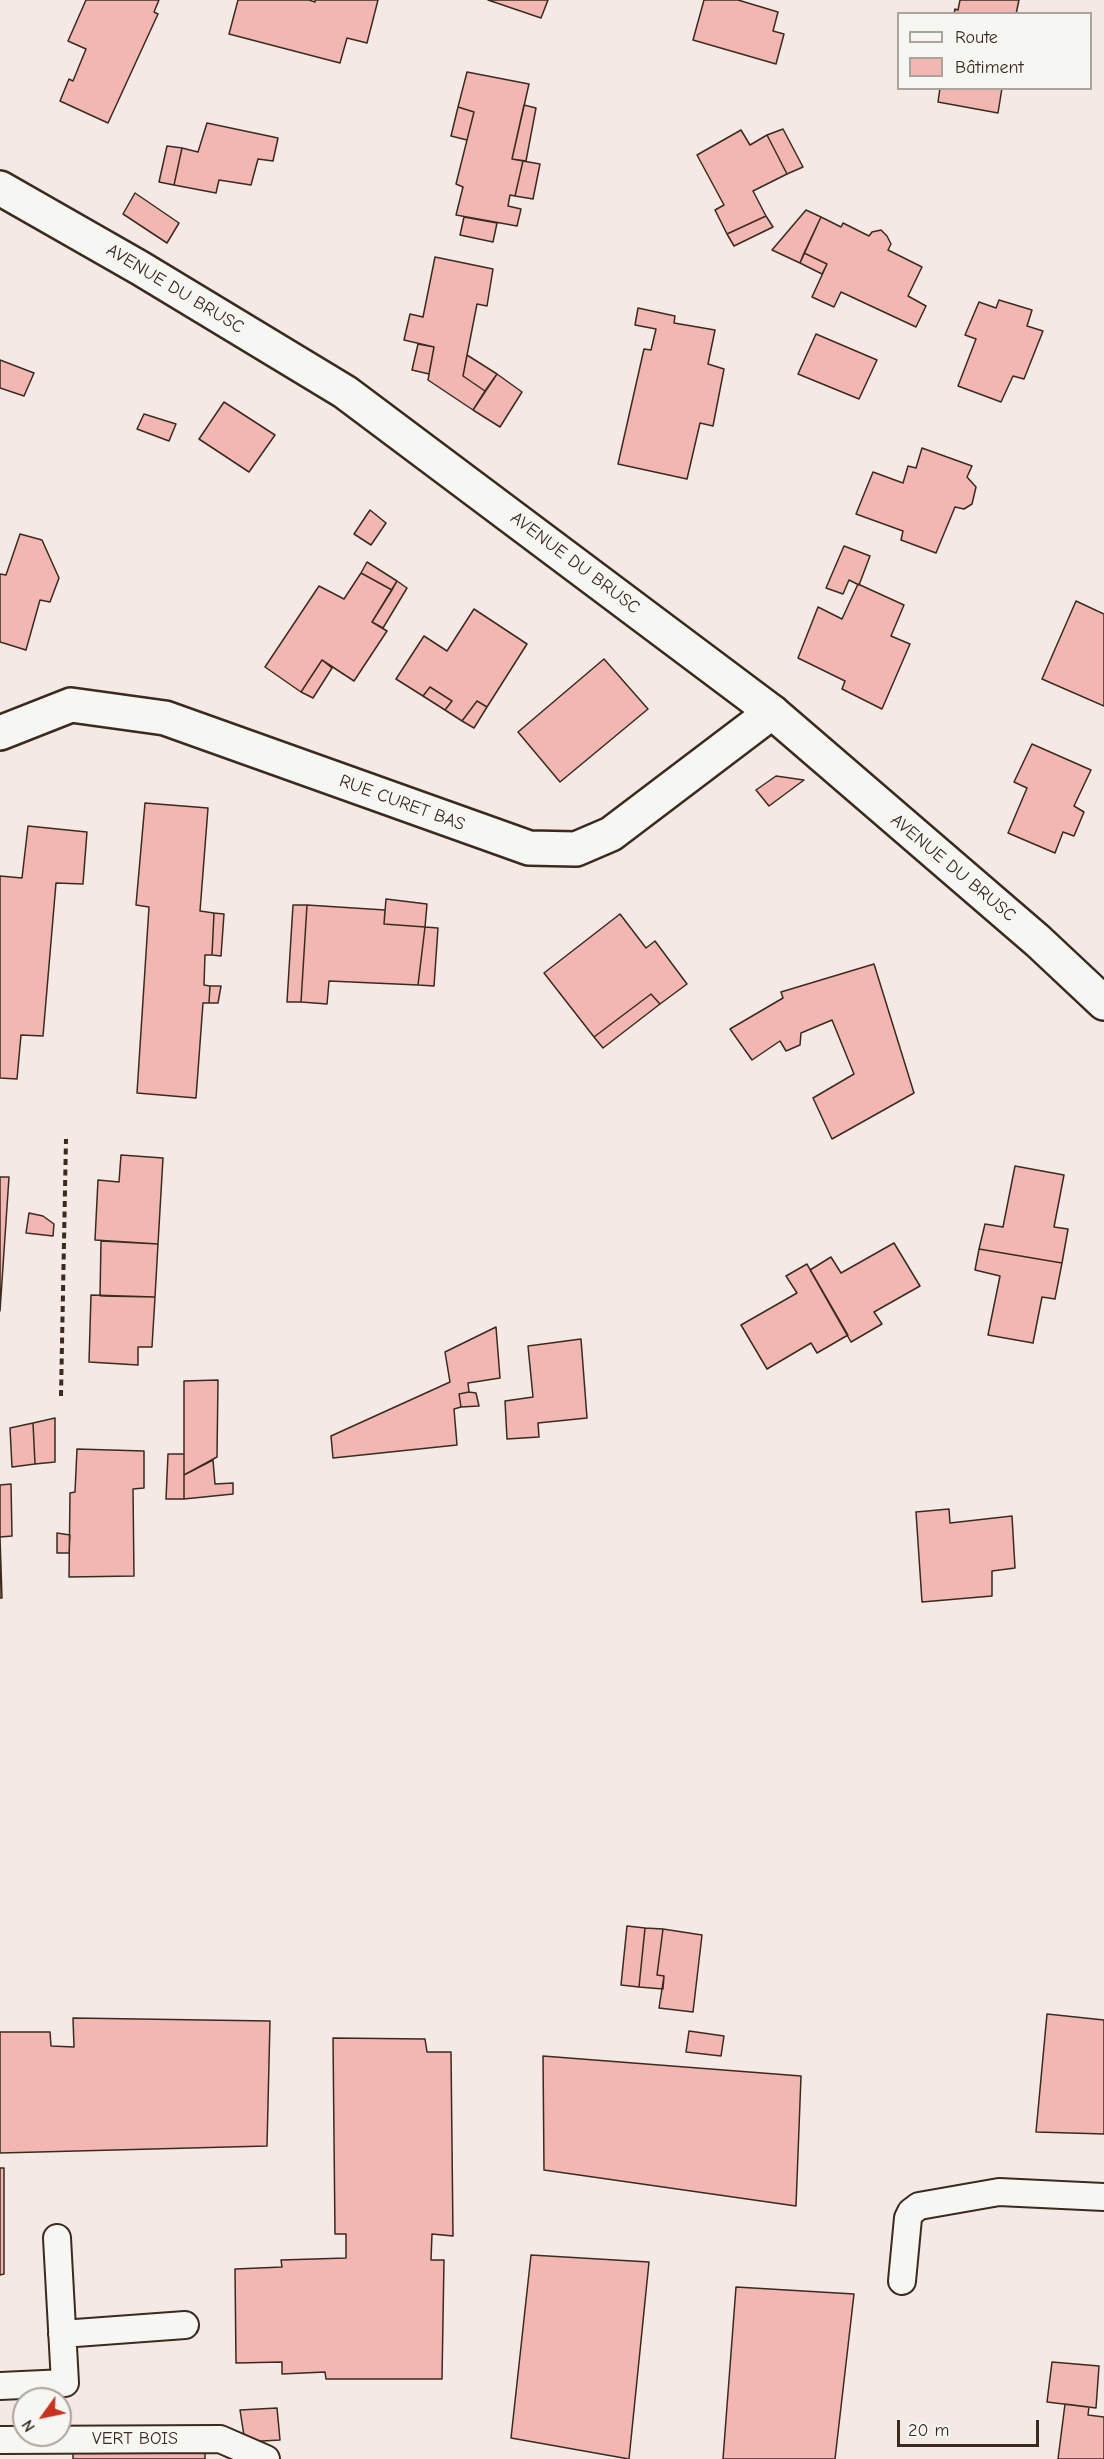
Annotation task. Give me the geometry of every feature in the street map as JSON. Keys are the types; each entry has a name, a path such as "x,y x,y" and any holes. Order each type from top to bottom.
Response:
{"street":[{"name":"AVENUE DU BRUSC","path":"0,188 140,268 336,386 772,712 1038,941 1104,1003"},
{"name":"RUE CURET BAS","path":"0,733 71,705 165,718 529,848 576,849 611,834 772,712"}],"lane":[{"path":"902,2282 908,2218 911,2212 920,2206 999,2192 1104,2197"},
{"path":"0,2386 65,2383 57,2238"},
{"path":"62,2334 185,2325"},
{"name":"VERT BOIS","path":"0,2440 220,2439 266,2459"}],"path":[{"path":"61,1396 66,1139"}],"building":[{"path":"86,0 159,0 154,12 158,14 108,123 60,101 69,79 73,81 86,49 68,41"},
{"path":"238,0 309,0 315,2 315,0 378,0 367,43 347,38 340,63 229,34"},
{"path":"488,0 548,0 541,18"},
{"path":"704,0 738,0 778,12 773,31 784,34 776,64 693,40"},
{"path":"960,0 1019,0 1016,12 954,12 955,9 958,10"},
{"path":"467,72 529,84 512,159 523,161 515,196 510,195 508,206 521,209 517,226 456,215 463,187 456,184 474,112 458,107"},
{"path":"940,90 1002,90 998,113 938,102"},
{"path":"524,105 536,108 526,161 512,159"},
{"path":"458,107 474,112 467,140 451,136"},
{"path":"207,123 278,138 273,161 258,159 251,185 219,180 216,193 174,185 182,148 198,152"},
{"path":"783,129 803,167 787,174 767,135"},
{"path":"741,130 750,145 767,135 787,174 753,191 766,216 727,234 715,210 724,205 697,155"},
{"path":"167,146 182,148 174,185 159,182"},
{"path":"523,161 540,164 533,199 515,196"},
{"path":"135,193 179,223 167,243 123,214"},
{"path":"806,210 821,217 800,263 772,250"},
{"path":"766,216 773,227 734,246 727,234"},
{"path":"464,217 497,223 493,242 460,235"},
{"path":"821,217 841,227 843,223 869,236 872,232 881,230 891,244 888,250 922,267 908,296 926,306 916,327 841,292 834,307 812,297 827,264 804,253"},
{"path":"804,253 827,264 822,274 800,263"},
{"path":"435,257 493,269 487,306 477,304 463,376 485,391 473,410 428,380 434,347 404,340 410,314 423,317"},
{"path":"999,300 1032,310 1027,326 1043,331 1024,379 1013,376 1001,402 958,386 976,339 965,335 979,302 996,308"},
{"path":"638,308 675,316 674,323 715,330 708,364 724,369 713,426 700,423 687,479 618,464 644,349 651,350 656,329 635,325"},
{"path":"816,334 877,360 859,399 798,374"},
{"path":"418,344 434,347 429,374 412,370"},
{"path":"467,355 497,374 485,391 463,376"},
{"path":"0,360 34,373 24,396 0,388"},
{"path":"497,374 522,392 500,427 473,410"},
{"path":"224,402 275,435 249,472 199,439"},
{"path":"144,414 176,424 169,441 137,429"},
{"path":"922,448 972,466 967,477 976,487 972,504 964,509 955,507 936,553 901,540 903,531 856,514 873,472 903,483 908,466 916,468"},
{"path":"370,510 386,523 371,545 354,534"},
{"path":"20,534 42,540 59,578 50,602 40,600 26,650 0,642 0,574 6,575"},
{"path":"844,546 870,556 859,585 849,580 843,594 826,588"},
{"path":"367,562 397,581 392,590 361,573"},
{"path":"361,573 392,590 372,622 387,631 354,681 322,660 301,692 265,667 319,586 344,599"},
{"path":"397,581 407,588 383,628 372,622"},
{"path":"858,584 904,605 891,636 910,644 882,709 842,689 845,681 798,658 818,607 842,619"},
{"path":"1076,601 1104,614 1104,706 1042,679"},
{"path":"474,609 527,644 487,707 477,701 462,721 445,710 452,701 430,687 423,696 396,679 424,636 447,651"},
{"path":"604,659 648,709 560,782 518,732"},
{"path":"322,660 332,668 313,698 301,692"},
{"path":"430,687 452,701 445,710 423,696"},
{"path":"477,701 487,707 474,728 462,721"},
{"path":"1032,744 1091,770 1074,806 1084,812 1074,836 1063,832 1055,853 1008,833 1027,788 1014,782"},
{"path":"776,776 804,780 769,806 756,790"},
{"path":"145,803 208,808 200,911 214,913 212,955 205,955 204,985 210,986 209,1003 203,1003 196,1098 137,1093 149,907 136,905"},
{"path":"28,826 87,832 83,884 56,883 43,1036 21,1035 17,1079 0,1078 0,876 22,878"},
{"path":"386,899 427,904 425,927 384,924"},
{"path":"293,905 307,905 301,1002 287,1002"},
{"path":"307,905 385,910 384,924 425,927 418,985 329,981 327,1004 301,1002"},
{"path":"214,913 224,914 221,956 212,955"},
{"path":"620,914 646,948 655,941 687,984 660,1004 651,994 594,1037 544,973"},
{"path":"425,927 438,928 434,986 418,985"},
{"path":"874,964 914,1093 832,1139 813,1098 854,1074 832,1020 801,1033 800,1045 786,1051 780,1041 752,1060 730,1029 783,998 781,992"},
{"path":"210,986 221,986 218,1003 209,1003"},
{"path":"651,994 660,1004 603,1048 594,1037"},
{"path":"121,1155 163,1158 158,1244 95,1240 98,1180 119,1182"},
{"path":"1015,1166 1064,1175 1054,1227 1068,1229 1062,1263 979,1249 985,1224 1003,1227"},
{"path":"0,1177 9,1177 0,1311"},
{"path":"29,1213 43,1216 54,1224 53,1236 26,1233"},
{"path":"101,1241 158,1244 155,1297 100,1296"},
{"path":"894,1243 920,1286 874,1312 882,1324 851,1342 810,1270 831,1257 841,1273"},
{"path":"979,1249 1062,1263 1055,1299 1042,1297 1033,1343 988,1335 1000,1276 975,1270"},
{"path":"807,1264 848,1335 817,1353 811,1343 767,1369 741,1325 797,1293 786,1276"},
{"path":"91,1295 155,1297 152,1347 138,1347 138,1365 89,1362"},
{"path":"496,1327 500,1378 468,1383 469,1392 459,1394 461,1407 454,1409 457,1445 333,1458 331,1436 450,1382 445,1352"},
{"path":"581,1339 587,1418 538,1423 539,1437 507,1439 505,1401 533,1397 528,1346"},
{"path":"218,1380 217,1457 184,1475 184,1381"},
{"path":"476,1393 479,1406 461,1407 459,1394"},
{"path":"55,1418 55,1462 35,1464 33,1423"},
{"path":"33,1423 35,1464 12,1467 10,1428"},
{"path":"77,1449 144,1451 144,1488 133,1489 134,1576 69,1577 70,1493 75,1492"},
{"path":"168,1454 184,1454 184,1499 166,1499"},
{"path":"213,1460 215,1484 233,1483 233,1494 184,1499 184,1475"},
{"path":"11,1484 12,1536 0,1537 0,1485"},
{"path":"949,1509 950,1523 1012,1516 1015,1568 992,1571 992,1596 922,1602 916,1512"},
{"path":"57,1533 70,1535 69,1553 57,1553"},
{"path":"0,1537 2,1598 0,1598"},
{"path":"627,1926 645,1928 639,1987 621,1985"},
{"path":"645,1928 663,1929 657,1975 664,1976 663,1989 639,1987"},
{"path":"663,1929 702,1935 693,2012 659,2008 664,1976 657,1975"},
{"path":"1047,2014 1104,2020 1104,2134 1036,2132"},
{"path":"73,2018 270,2021 267,2146 0,2153 0,2032 50,2032 51,2046 74,2047"},
{"path":"689,2031 724,2036 721,2056 686,2052"},
{"path":"333,2038 425,2039 427,2052 451,2052 453,2236 432,2234 431,2260 444,2260 442,2379 326,2379 325,2372 282,2374 282,2362 236,2363 235,2269 282,2267 281,2260 346,2258 346,2234 335,2234"},
{"path":"543,2056 801,2076 796,2206 544,2170"},
{"path":"0,2168 4,2168 4,2274 0,2275"},
{"path":"531,2255 649,2262 629,2459 511,2438"},
{"path":"736,2287 854,2294 835,2459 723,2459"},
{"path":"1052,2362 1099,2366 1096,2408 1047,2402"},
{"path":"1065,2404 1089,2407 1088,2415 1104,2417 1104,2459 1058,2459"},
{"path":"277,2408 280,2440 245,2442 240,2410"},
{"path":"205,2449 205,2459 73,2459 73,2451"}]}
